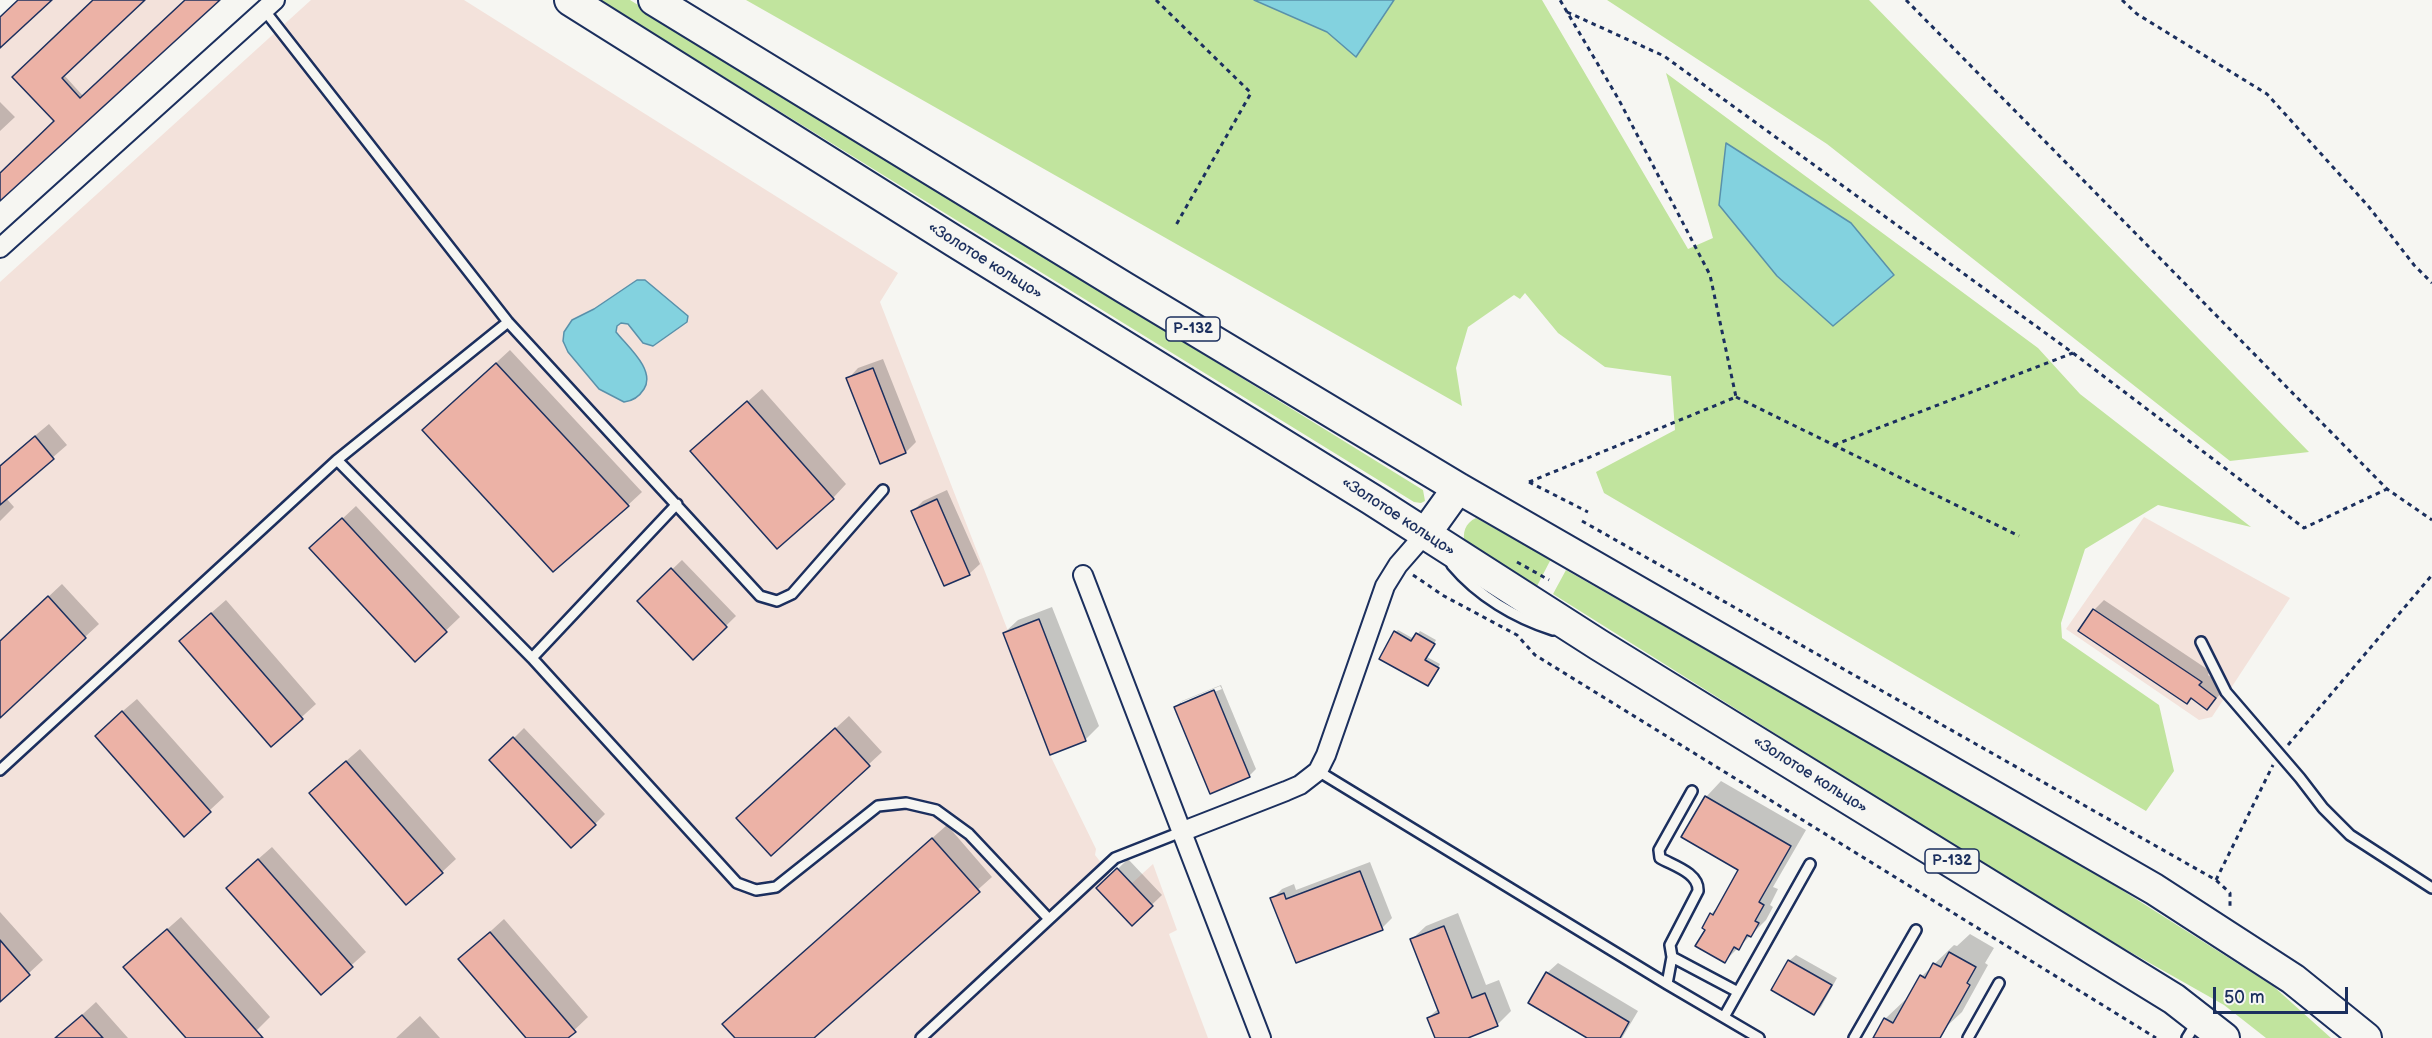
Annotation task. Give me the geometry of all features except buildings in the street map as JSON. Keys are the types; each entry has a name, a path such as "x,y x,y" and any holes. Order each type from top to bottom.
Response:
{"highway":[{"name":"«Золотое кольцо»","path":"570,0 1599,645 2164,993 2193,1028 2224,1038"},
{"name":"Р-132","path":"654,0 1125,288 1458,488 2154,889 2224,920 2366,1038"},
{"path":"1425,534 1458,488"}],"street":[{"path":"0,248 270,5"},
{"path":"1181,831 1286,791 1318,771 1331,743 1383,593 1398,565 1425,534"},
{"path":"1083,574 1260,1038"}],"lane":[{"path":"270,5 508,322 760,596 777,600 792,594 882,490"},
{"path":"0,770 337,460 508,322"},
{"path":"337,460 532,658 737,883 756,890 776,886 878,806 906,802 936,810 969,834 1049,919"},
{"path":"532,658 677,504"},
{"path":"2201,642 2226,692 2323,808 2350,834 2432,888"},
{"path":"1318,771 1759,1038"},
{"path":"1667,984 1672,957 1670,945 1698,891 1699,883 1694,877 1660,858 1659,850 1692,791"},
{"path":"921,1038 1115,858 1181,831"},
{"path":"1724,1017 1810,864"},
{"path":"1854,1038 1916,930"},
{"path":"1672,957 1738,992"},
{"path":"1968,1038 1999,983"}],"path":[{"path":"1156,0 1251,93 1176,225"},
{"path":"1560,0 1619,100 1710,274 1736,397"},
{"path":"1906,0 2387,489 2432,520"},
{"path":"2122,0 2137,14 2267,94 2369,207 2414,265 2432,283"},
{"path":"1568,12 1664,56 2073,353 2304,528 2387,489"},
{"path":"1834,445 2073,353"},
{"path":"1588,512 1529,482 1736,397 2019,536"},
{"path":"1582,521 2216,880 2230,893 2224,920"},
{"path":"1398,565 1444,596 1518,634 1535,655 2156,1038"},
{"path":"2216,880 2245,824 2262,784 2280,754 2432,575"}],"shaded area":[{"path":"18,0 220,0 0,201 0,17"},
{"path":"311,0 464,0 898,273 880,302 1008,631 1003,634 1050,755 1096,849 1095,855 1110,874 1117,868 1132,883 1153,864 1177,930 1169,934 1208,1038 0,1038 0,282"},
{"path":"2144,517 2290,598 2212,717 2199,720 2066,629"}],"green space":[{"path":"599,0 630,0 1423,490 1425,501 1414,502"},
{"path":"746,0 1542,0 1688,249 1713,238 1666,73 2038,348 2080,394 2251,527 2158,505 2085,549 2061,623 2062,638 2159,705 2174,771 2146,811 1604,493 1596,472 1675,430 1671,376 1605,367 1558,333 1525,293 1520,299 1514,295 1468,327 1456,368 1462,406"},
{"path":"1607,0 1869,0 2309,452 2230,461 1827,144"},
{"path":"1476,518 1551,559 1537,586 1465,544 1465,529"},
{"path":"1566,570 2084,866 2273,986 2331,1038 2266,1038 2224,1005 2056,910 1553,594"}],"water":[{"path":"1254,0 1394,0 1356,57 1327,32"},
{"path":"1726,143 1851,223 1894,275 1833,326 1777,276 1719,205"},
{"path":"637,280 645,280 688,316 687,322 653,346 643,343 628,324 621,323 617,326 616,332 643,366 647,382 638,396 624,402 599,389 568,352 563,341 564,332 572,320 594,309"}]}
